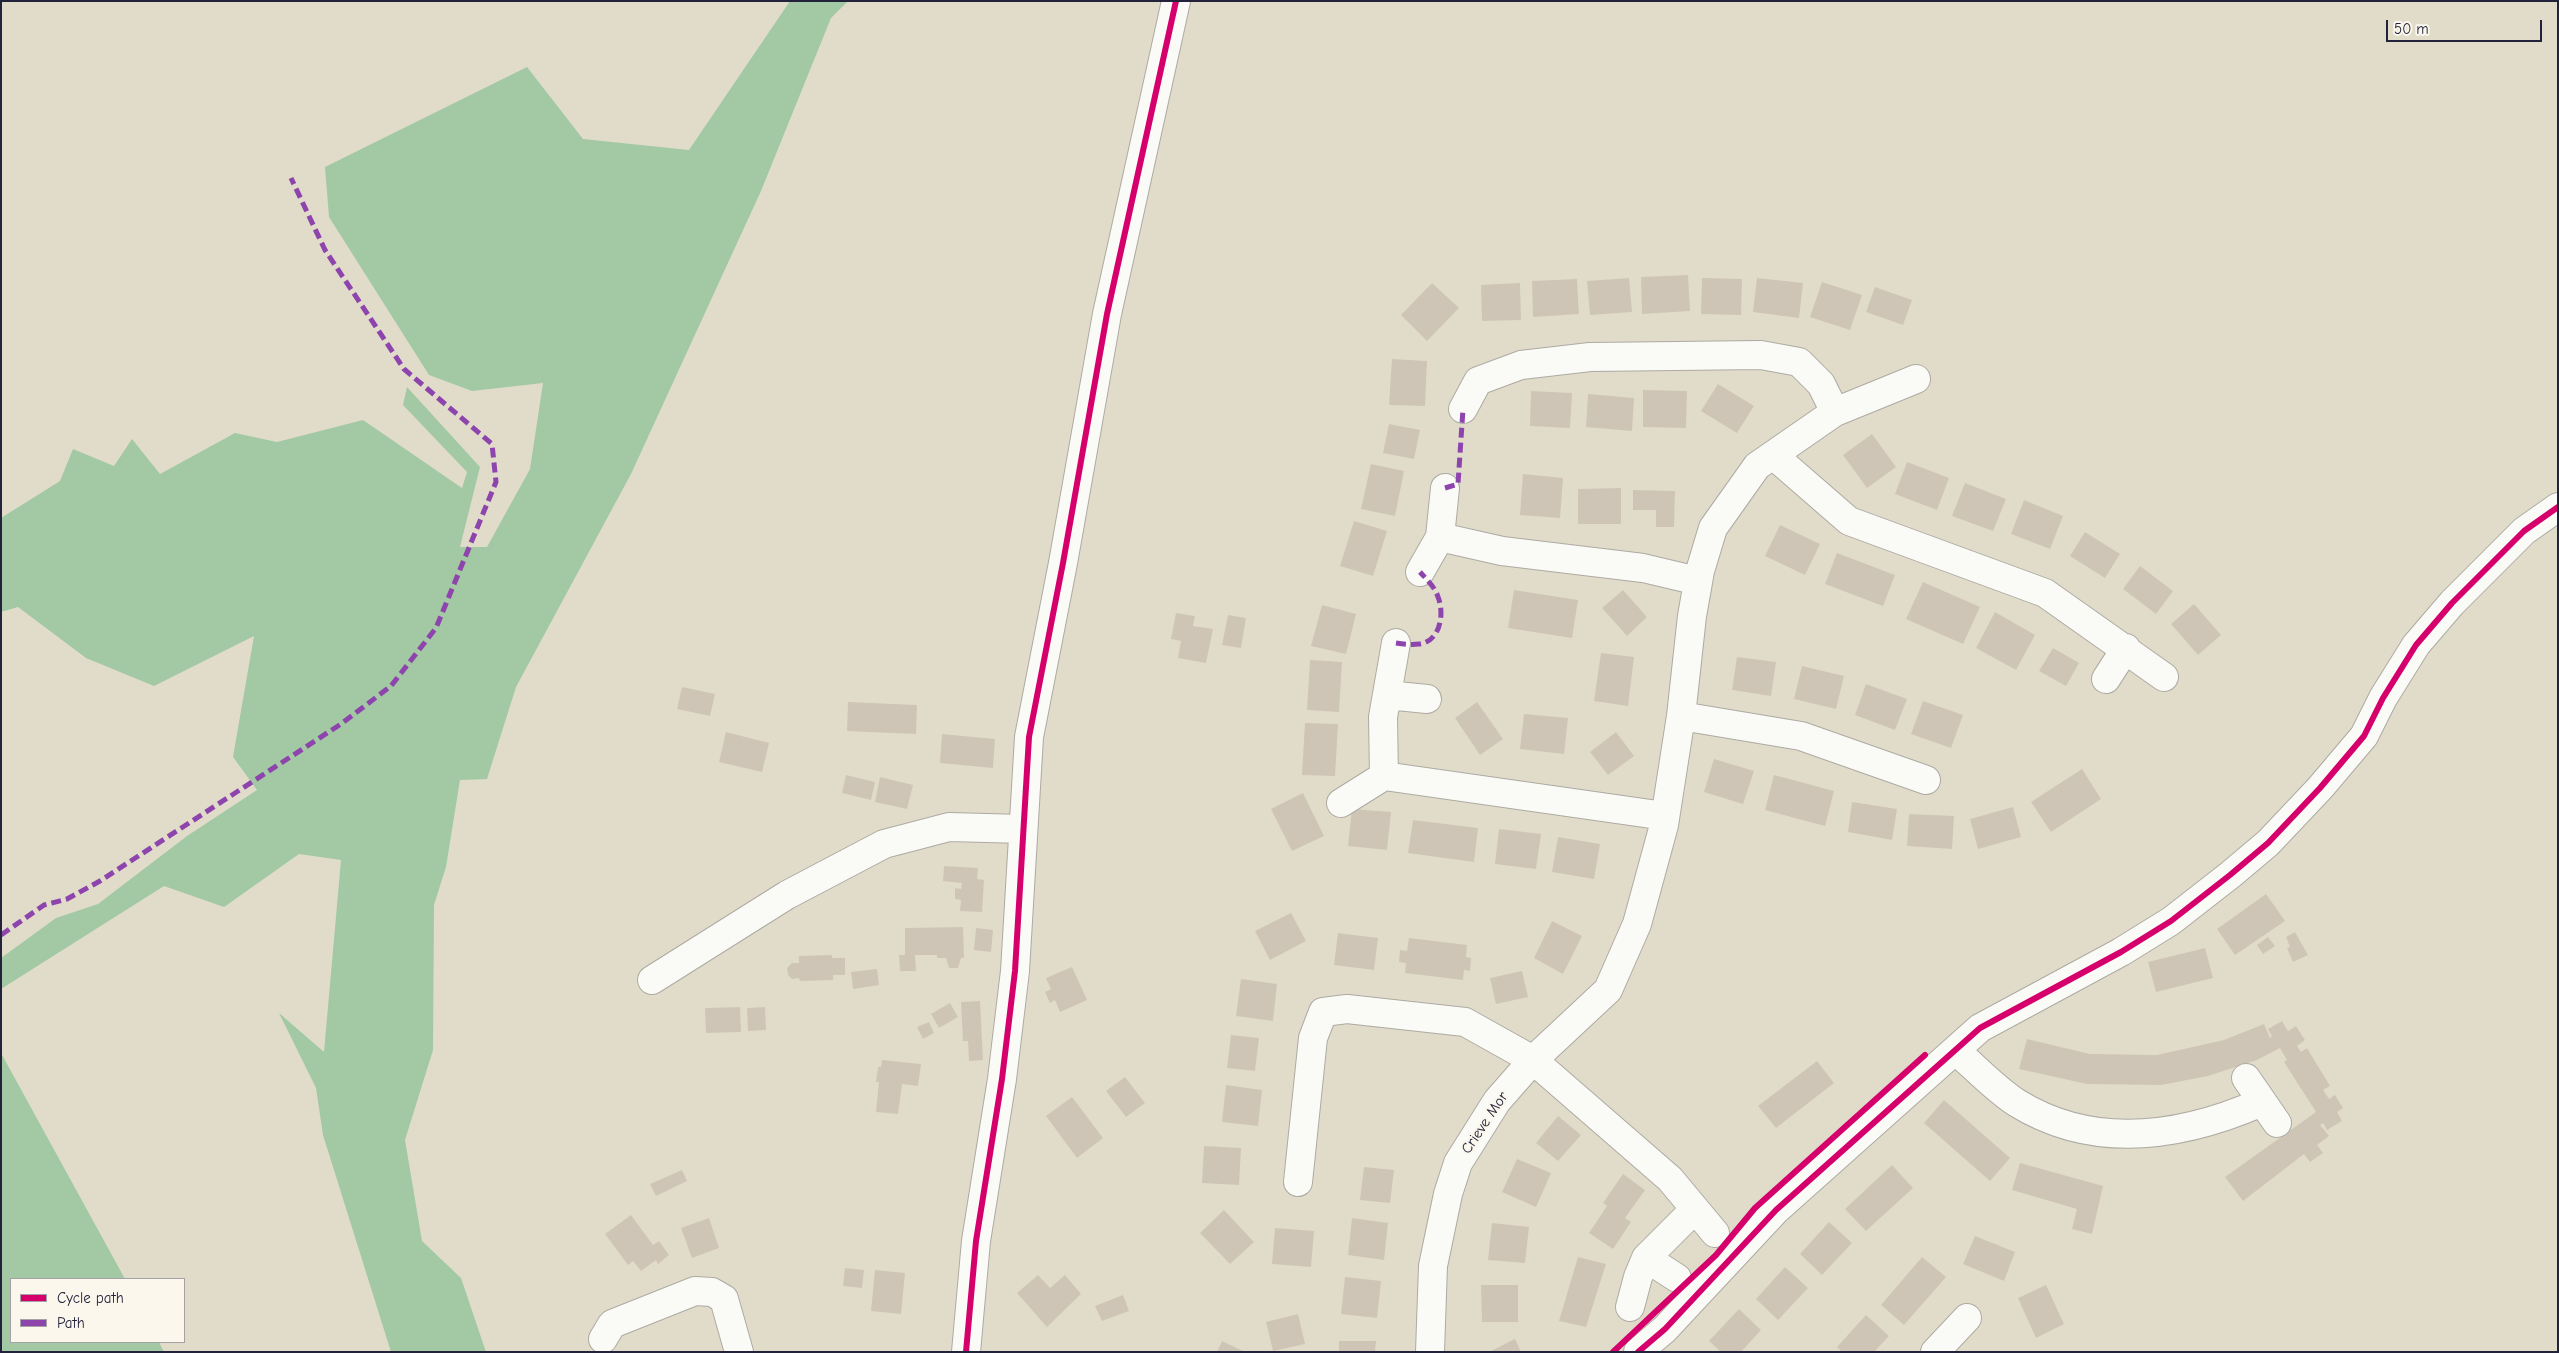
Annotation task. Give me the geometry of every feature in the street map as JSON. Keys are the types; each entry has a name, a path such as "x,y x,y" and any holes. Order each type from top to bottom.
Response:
{"street":[{"path":"966,1352 976,1242 1002,1079 1015,971 1028,737 1063,563 1107,314 1176,1"},
{"path":"1463,409 1478,381 1521,365 1590,357 1761,355 1799,362 1821,384 1835,412"},
{"name":"Crieve Mor","path":"1430,1352 1433,1266 1448,1194 1458,1163 1497,1101 1534,1060 1608,990 1637,924 1665,816 1681,716 1698,581 1714,528 1757,466 1835,412 1916,379"},
{"path":"1773,455 1849,521 2046,593 2126,648 2164,677"},
{"path":"1420,572 1440,536 1445,488"},
{"path":"1638,1352 1665,1329 1776,1210 1980,1028 2121,952 2171,921 2230,876 2268,843 2320,788 2364,736 2382,698 2416,645 2440,617 2524,532 2558,507"},
{"path":"1440,536 1502,552 1644,568 1698,581"},
{"path":"1384,776 1383,716 1396,643"},
{"path":"2106,680 2126,648"},
{"path":"1387,695 1427,699"},
{"path":"1681,716 1801,736 1926,780"},
{"path":"1341,803 1384,776 1665,816"},
{"path":"652,980 787,895 884,844 949,827 1023,829"},
{"path":"1298,1182 1313,1038 1323,1012 1347,1009 1465,1022 1534,1060 1670,1179 1715,1233"},
{"path":"1956,1050 2016,1102 2052,1122 2098,1134 2133,1136 2226,1118 2269,1112 2246,1078"},
{"path":"1630,1308 1638,1277 1646,1258 1695,1209"},
{"path":"1646,1258 1677,1278"},
{"path":"603,1339 612,1324 695,1291 712,1292 724,1299 739,1352"},
{"path":"1935,1352 1967,1318"}],"green space":[{"path":"790,1 848,1 831,18 761,191 631,474 516,687 487,779 460,780 446,867 434,905 433,1050 405,1140 422,1241 461,1278 486,1352 391,1352 323,1135 316,1088 279,1013 324,1052 341,860 299,854 224,907 164,886 1,989 1,958 56,918 98,904 187,836 257,790 233,757 254,636 154,686 86,658 18,607 1,612 1,518 60,481 73,449 114,466 132,439 160,474 235,433 277,442 363,420 462,488 467,472 403,405 407,387 480,467 460,547 487,547 530,469 543,383 472,391 429,375 329,217 325,167 527,67 583,139 689,150"},
{"path":"1,1053 124,1278 10,1278 10,1343 160,1343 164,1352 1,1352"}],"building":[{"path":"1688,275 1690,311 1642,314 1641,277"},
{"path":"1629,278 1632,312 1590,315 1587,281"},
{"path":"1702,278 1742,279 1741,315 1701,314"},
{"path":"1757,278 1803,283 1799,318 1753,312"},
{"path":"1577,279 1579,314 1533,317 1532,281"},
{"path":"1822,282 1862,295 1850,330 1810,317"},
{"path":"1432,283 1459,308 1427,341 1401,315"},
{"path":"1520,283 1521,320 1482,321 1481,285"},
{"path":"1875,287 1912,300 1903,325 1866,312"},
{"path":"1392,359 1427,361 1425,406 1389,405"},
{"path":"1718,384 1754,406 1737,433 1701,411"},
{"path":"1643,390 1687,391 1686,428 1643,427"},
{"path":"1531,391 1572,393 1570,428 1530,426"},
{"path":"1588,394 1634,398 1632,431 1586,427"},
{"path":"1389,424 1420,430 1414,459 1383,453"},
{"path":"1872,434 1896,467 1867,488 1843,455"},
{"path":"1907,462 1949,478 1937,510 1895,494"},
{"path":"1371,464 1404,471 1395,516 1361,509"},
{"path":"1523,474 1563,478 1560,518 1520,515"},
{"path":"1965,483 2006,499 1993,531 1952,516"},
{"path":"1621,488 1621,524 1578,524 1578,489"},
{"path":"1633,490 1675,491 1674,527 1656,527 1656,510 1633,510"},
{"path":"2024,500 2063,516 2050,549 2011,534"},
{"path":"1354,521 1387,531 1373,576 1340,566"},
{"path":"1780,525 1820,544 1805,575 1765,556"},
{"path":"2085,532 2120,554 2105,578 2070,556"},
{"path":"1837,553 1895,575 1883,606 1825,584"},
{"path":"2140,566 2173,591 2156,614 2123,589"},
{"path":"1923,582 1980,607 1963,644 1906,619"},
{"path":"1514,590 1578,600 1572,638 1508,628"},
{"path":"1623,590 1647,617 1627,636 1602,608"},
{"path":"2194,604 2221,635 2198,655 2171,624"},
{"path":"1322,605 1356,614 1346,654 1311,646"},
{"path":"1995,612 2035,635 2016,670 1976,648"},
{"path":"1176,613 1195,616 1193,626 1213,629 1206,663 1178,658 1181,641 1171,639"},
{"path":"1228,615 1246,618 1241,648 1222,645"},
{"path":"2053,648 2079,663 2066,686 2039,671"},
{"path":"1601,653 1634,657 1628,706 1594,701"},
{"path":"1737,657 1776,662 1771,696 1732,690"},
{"path":"1310,660 1342,662 1339,712 1307,710"},
{"path":"1802,666 1844,676 1836,709 1794,699"},
{"path":"1866,684 1907,699 1895,730 1855,715"},
{"path":"682,687 715,694 710,716 677,709"},
{"path":"1923,701 1963,715 1951,748 1911,734"},
{"path":"848,702 917,705 916,734 847,731"},
{"path":"1477,702 1503,739 1480,755 1455,718"},
{"path":"1524,714 1568,718 1564,754 1520,749"},
{"path":"1305,723 1338,724 1335,776 1302,775"},
{"path":"726,732 769,743 762,772 719,762"},
{"path":"1616,732 1634,756 1608,775 1590,752"},
{"path":"942,734 995,739 993,768 940,763"},
{"path":"1714,759 1754,771 1743,804 1704,792"},
{"path":"2082,769 2101,799 2051,832 2031,802"},
{"path":"846,775 875,782 871,800 842,793"},
{"path":"1774,775 1834,791 1825,826 1765,810"},
{"path":"880,777 913,785 907,809 875,802"},
{"path":"1303,793 1324,836 1292,851 1271,809"},
{"path":"1852,802 1897,809 1892,840 1848,832"},
{"path":"2013,807 2021,837 1978,849 1970,819"},
{"path":"1352,809 1391,812 1387,850 1348,846"},
{"path":"1909,814 1954,816 1952,849 1907,846"},
{"path":"1413,820 1478,828 1474,862 1408,853"},
{"path":"1499,829 1541,834 1536,869 1495,864"},
{"path":"1558,837 1600,844 1594,879 1552,872"},
{"path":"944,866 978,868 977,879 984,880 982,912 960,911 961,900 955,899 955,888 961,889 962,883 943,881"},
{"path":"2266,894 2285,921 2235,955 2217,929"},
{"path":"1291,913 1306,941 1270,960 1255,931"},
{"path":"1552,921 1582,936 1563,974 1534,958"},
{"path":"963,927 964,958 961,958 958,968 949,968 946,958 937,958 937,955 915,955 916,971 900,971 899,955 905,955 905,928"},
{"path":"976,928 993,930 991,952 974,950"},
{"path":"2295,932 2308,955 2293,962 2287,948 2290,947 2286,937"},
{"path":"1338,933 1378,938 1374,970 1334,965"},
{"path":"2268,937 2275,946 2263,954 2257,945"},
{"path":"1409,938 1467,945 1466,957 1471,958 1470,971 1464,970 1463,980 1405,973 1406,963 1399,962 1400,950 1407,951"},
{"path":"2205,948 2213,978 2156,992 2148,962"},
{"path":"832,955 832,958 845,958 845,975 833,975 833,980 800,981 799,978 792,979 788,975 787,968 792,963 799,963 799,956"},
{"path":"1072,967 1087,1000 1060,1012 1055,1000 1050,1003 1045,992 1051,989 1046,978"},
{"path":"877,969 879,985 853,989 851,972"},
{"path":"1522,971 1528,997 1496,1004 1490,978"},
{"path":"1241,979 1277,984 1273,1021 1236,1016"},
{"path":"980,1001 983,1060 969,1061 968,1041 963,1041 961,1002"},
{"path":"950,1003 958,1017 939,1028 931,1014"},
{"path":"740,1007 741,1032 706,1033 705,1008"},
{"path":"765,1007 766,1030 748,1031 747,1008"},
{"path":"2282,1021 2288,1031 2296,1026 2305,1040 2297,1046 2301,1052 2307,1048 2330,1086 2323,1090 2329,1099 2335,1095 2343,1108 2337,1112 2342,1121 2327,1130 2323,1123 2320,1125 2329,1136 2317,1145 2323,1153 2310,1162 2304,1154 2243,1201 2225,1177 2316,1112 2284,1062 2287,1060 2280,1048 2257,1060 2208,1076 2161,1085 2087,1084 2019,1069 2027,1039 2090,1054 2157,1055 2224,1040 2264,1024 2270,1038 2272,1036 2268,1029"},
{"path":"929,1022 934,1033 923,1039 917,1027"},
{"path":"1231,1035 1259,1038 1255,1071 1227,1068"},
{"path":"882,1060 921,1064 918,1086 902,1084 898,1114 876,1112 879,1082 876,1082 878,1067 881,1067"},
{"path":"1817,1061 1834,1083 1776,1128 1758,1106"},
{"path":"1125,1077 1145,1103 1126,1117 1106,1091"},
{"path":"1226,1085 1262,1090 1258,1126 1222,1122"},
{"path":"1072,1097 1103,1138 1077,1158 1046,1116"},
{"path":"1944,1100 2010,1158 1990,1181 1924,1123"},
{"path":"1558,1116 1581,1135 1558,1161 1536,1143"},
{"path":"1204,1146 1241,1148 1239,1185 1202,1183"},
{"path":"1517,1159 1551,1173 1536,1207 1502,1192"},
{"path":"2020,1163 2103,1186 2092,1234 2072,1229 2077,1209 2012,1190"},
{"path":"1892,1165 1913,1188 1866,1231 1845,1209"},
{"path":"1364,1167 1394,1170 1390,1203 1360,1200"},
{"path":"682,1170 687,1181 656,1196 650,1184"},
{"path":"1623,1174 1645,1190 1625,1218 1631,1222 1613,1249 1589,1233 1607,1206 1603,1203"},
{"path":"1224,1210 1254,1242 1230,1264 1200,1233"},
{"path":"631,1215 653,1245 659,1241 669,1255 658,1264 656,1260 641,1271 633,1261 628,1265 605,1234"},
{"path":"709,1218 719,1248 692,1258 681,1228"},
{"path":"1352,1218 1388,1223 1384,1260 1348,1255"},
{"path":"1829,1222 1852,1243 1822,1275 1800,1254"},
{"path":"1492,1223 1529,1227 1525,1263 1488,1260"},
{"path":"1275,1228 1314,1231 1311,1267 1272,1264"},
{"path":"1975,1236 2015,1252 2004,1281 1963,1264"},
{"path":"1578,1257 1606,1264 1586,1327 1559,1321"},
{"path":"1922,1257 1946,1277 1904,1325 1881,1305"},
{"path":"1785,1267 1808,1288 1778,1320 1756,1299"},
{"path":"845,1268 864,1270 862,1288 843,1286"},
{"path":"875,1270 905,1273 901,1314 871,1311"},
{"path":"1038,1275 1050,1288 1065,1275 1081,1294 1047,1327 1017,1293"},
{"path":"1345,1277 1381,1281 1377,1318 1341,1314"},
{"path":"1481,1285 1518,1285 1518,1322 1482,1322"},
{"path":"2046,1285 2064,1324 2036,1338 2018,1298"},
{"path":"1123,1295 1129,1311 1102,1321 1095,1306"},
{"path":"1739,1309 1761,1330 1741,1352 1721,1352 1709,1341"},
{"path":"1298,1314 1305,1344 1273,1351 1266,1322"},
{"path":"1866,1315 1889,1336 1874,1352 1842,1352 1837,1347"},
{"path":"1515,1339 1521,1352 1489,1352"},
{"path":"1222,1341 1245,1352 1217,1352"},
{"path":"1339,1341 1376,1341 1375,1352 1339,1352"}],"marked path":[{"path":"1,935 44,905 67,899 100,881 341,724 391,686 436,628 496,482 492,444 404,369 325,250 291,178"},
{"path":"1445,488 1458,484 1463,409"},
{"path":"1396,643 1419,644 1426,642 1432,638 1439,626 1441,611 1437,593 1420,572"}],"cycle path":[{"path":"966,1352 976,1241 1002,1079 1015,971 1029,737 1063,563 1107,314 1176,1"},
{"path":"1638,1352 1665,1329 1776,1210 1980,1028 2121,952 2171,921 2268,843 2320,788 2364,736 2383,698 2416,645 2452,603 2524,531 2558,507"},
{"path":"1613,1352 1716,1255 1755,1208 1925,1055"}]}
